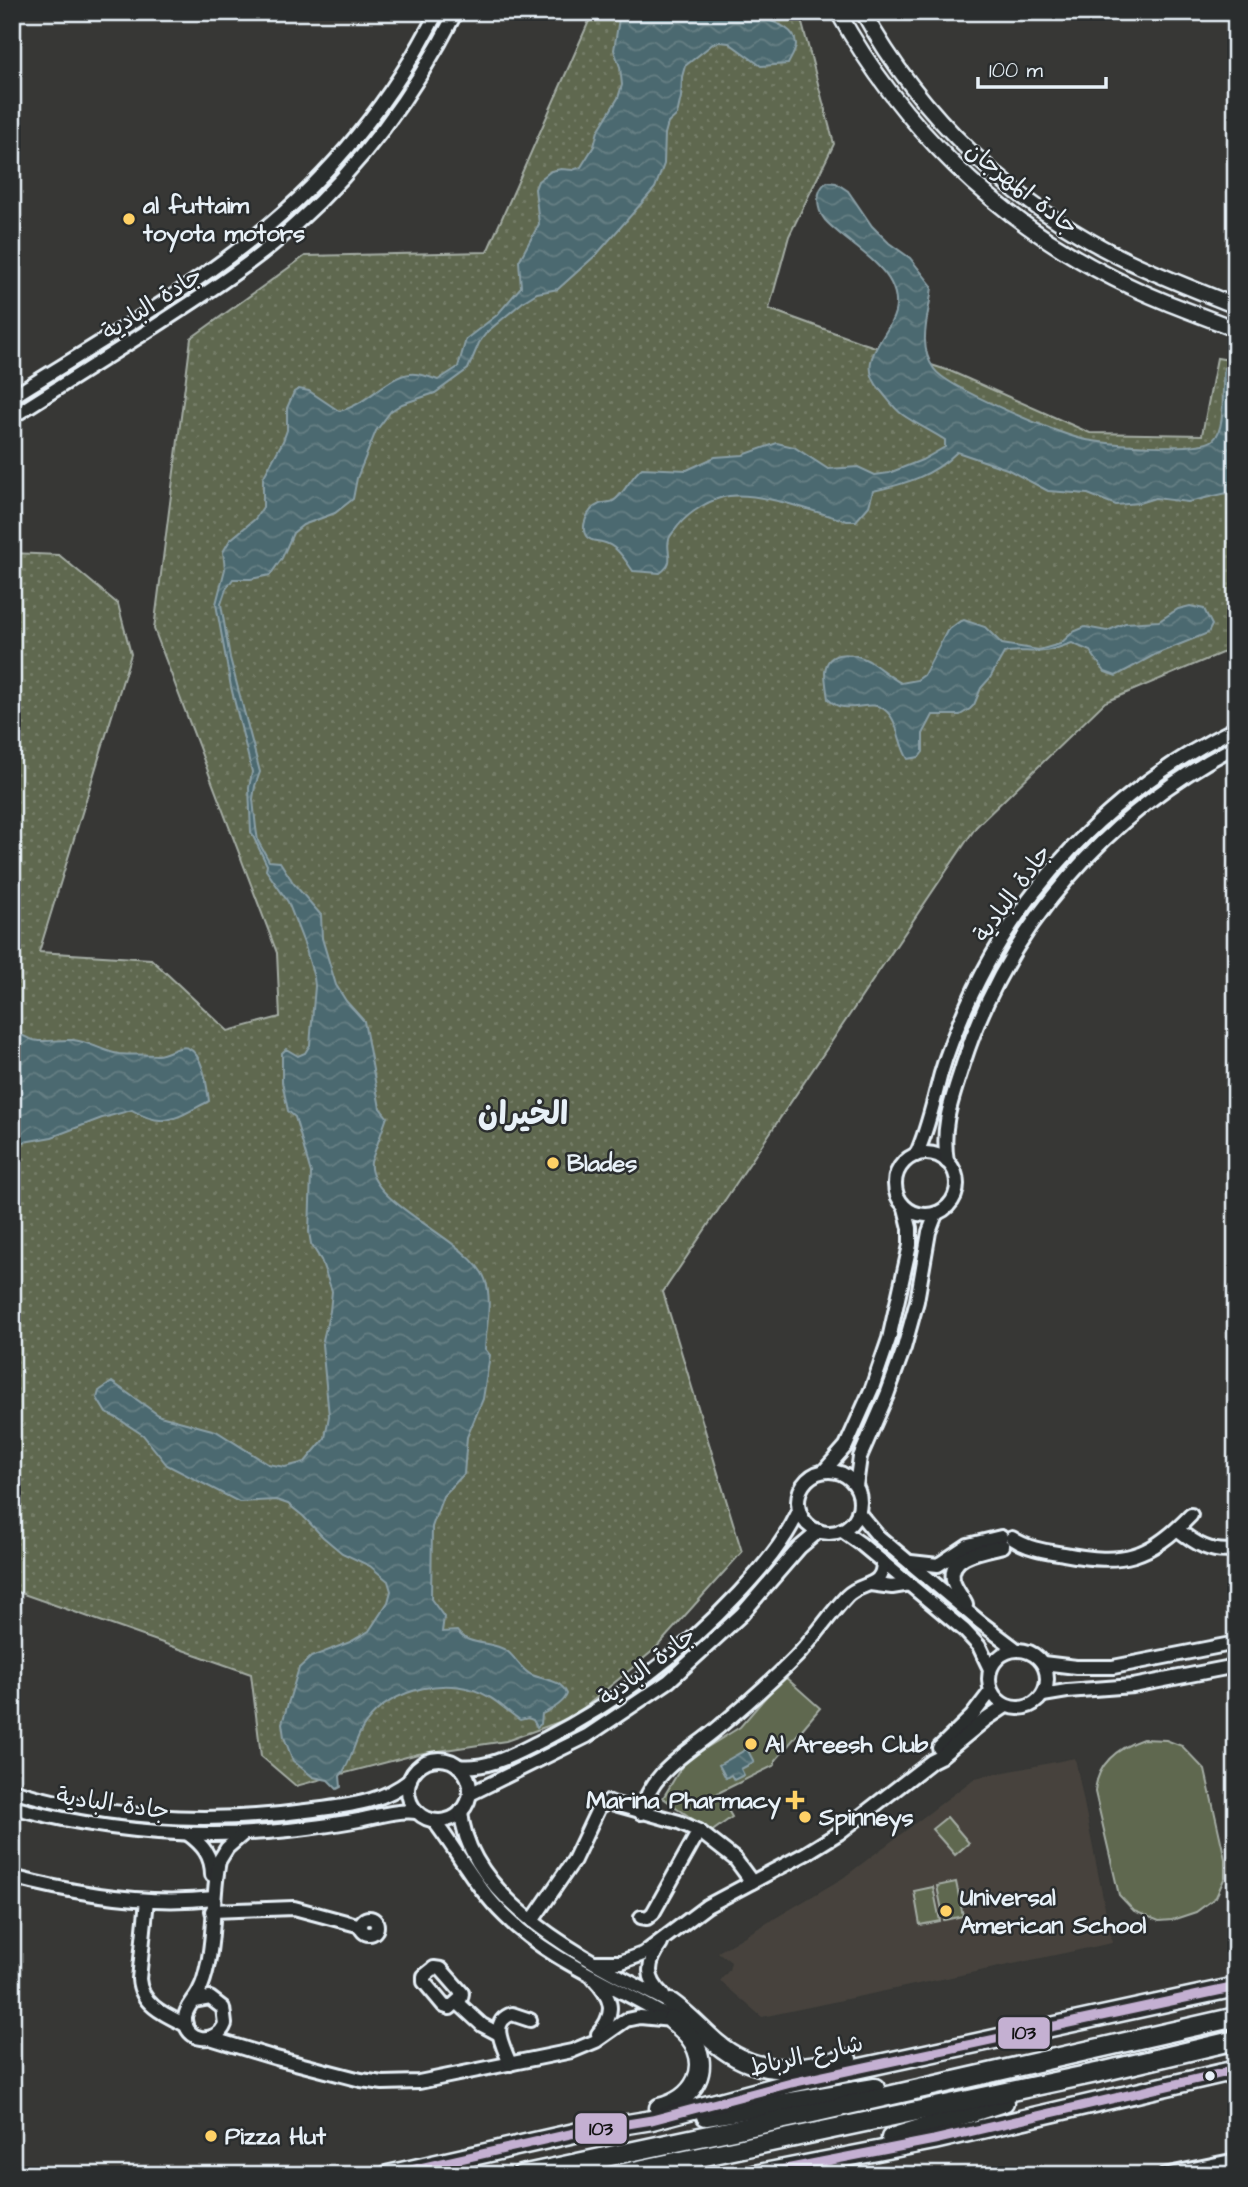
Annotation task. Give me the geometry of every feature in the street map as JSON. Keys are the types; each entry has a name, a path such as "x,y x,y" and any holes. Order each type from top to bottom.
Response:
{"highway":[{"name":"شارع الرباط","path":"388,2175 579,2132 652,2120 791,2082 1236,1987"},
{"path":"672,2011 748,2064 780,2069 891,2050 985,2040"},
{"path":"579,2132 607,2117 673,2104 687,2095 696,2082 699,2057 688,2034 672,2011"},
{"path":"521,2175 813,2113 1236,2017"},
{"path":"615,2175 1101,2072 1236,2040"},
{"path":"652,2120 701,2117 808,2097 1006,2068"},
{"path":"754,2175 934,2140 1236,2070"},
{"path":"821,2161 1101,2072"}],"main road":[{"name":"جادة المهرجان","path":"838,12 869,64 920,129 968,178 1010,214 1055,245 1114,279 1236,329"},
{"name":"جادة المهرجان","path":"863,12 887,51 934,113 961,142 1019,193 1084,237 1118,256 1236,306"}],"street":[{"name":"جادة البادية","path":"12,397 218,265 258,235 295,202 347,148 378,109 437,12"},
{"name":"جادة البادية","path":"12,417 227,279 297,224 359,160 395,114 428,64 456,12"},
{"name":"جادة البادية","path":"916,1155 925,1135 950,1049 966,1006 998,946 1034,891 1083,835 1124,799 1179,759 1236,728"},
{"name":"جادة البادية","path":"947,1162 945,1123 967,1053 992,994 1023,938 1054,894 1110,834 1172,783 1236,746"},
{"path":"1023,938 1025,922 1038,902 1034,891"},
{"path":"905,1208 922,1215 936,1213 948,1206 955,1192 954,1173 947,1162 936,1155 916,1155 903,1164 896,1177 895,1192 905,1208 910,1228 910,1245 902,1288 890,1339 846,1446 824,1471 811,1476 801,1487 799,1511 809,1526 819,1531 828,1533 841,1530 852,1523 858,1512 860,1499 856,1486 862,1451 904,1349 917,1301 929,1232 936,1213"},
{"path":"824,1471 845,1475 856,1486"},
{"name":"جادة البادية","path":"458,1766 483,1766 525,1748 602,1707 658,1668 709,1623 757,1574 785,1538 799,1511"},
{"path":"841,1530 972,1638 990,1669 989,1684 997,1700 1006,1706 1023,1708 1031,1706 1043,1695 1048,1679 1043,1663 1032,1653 1017,1650 968,1612 878,1536 858,1512"},
{"path":"909,1562 939,1565 968,1545 1006,1542 1092,1559 1119,1559 1149,1550 1191,1515"},
{"path":"1177,1529 1201,1546 1217,1551 1236,1550"},
{"name":"جادة البادية","path":"470,1794 587,1736 669,1681 719,1638 799,1548 819,1531"},
{"path":"968,1612 956,1588 954,1569 964,1557 1006,1542"},
{"path":"641,1813 645,1798 666,1769 719,1728 793,1660 848,1595 880,1577 883,1562"},
{"path":"869,1584 891,1587 909,1584"},
{"path":"1043,1663 1076,1667 1113,1667 1236,1643"},
{"path":"990,1669 998,1657 1017,1650"},
{"path":"1043,1695 1133,1686 1236,1666"},
{"path":"932,1760 936,1752 972,1716 991,1691"},
{"path":"434,1821 446,1821 461,1811 470,1794 466,1775 458,1766 446,1760 427,1762 416,1769 410,1780 408,1794 417,1812 434,1821 482,1891 506,1917 548,1952 592,1967 621,1962 643,1954 707,1906 839,1833 1006,1706"},
{"name":"جادة البادية","path":"12,1790 108,1811 168,1817 228,1818 288,1814 351,1805 388,1795 410,1780"},
{"path":"653,1785 657,1816"},
{"path":"532,1921 574,1860 601,1804 611,1802 699,1831 731,1856 748,1884"},
{"name":"جادة البادية","path":"12,1807 110,1828 188,1834 243,1834 314,1828 397,1812 417,1812"},
{"path":"461,1811 463,1831 471,1849 500,1889 532,1921 592,1967 672,2011"},
{"path":"641,1917 653,1913 699,1831"},
{"path":"188,1834 202,1845 210,1859 213,1902"},
{"path":"186,2025 185,2016 201,1987 207,1965 213,1902 221,1857 230,1844 243,1834"},
{"path":"12,1877 83,1892 147,1900 294,1908 361,1926"},
{"path":"147,1900 139,1979 142,1994 151,2005 186,2025 194,2035 361,2080 383,2083 419,2082 553,2056 588,2045 626,2020 672,2011"},
{"path":"668,1935 655,1952 650,1969 654,1987 672,2011"},
{"path":"207,1965 215,2000 226,2013 225,2024 220,2033 211,2038"},
{"path":"588,2045 608,2021 610,2011 609,1997 592,1967"},
{"path":"151,2005 167,2007 191,2004 205,1998 215,2000"},
{"path":"457,2002 482,2025 499,2034"},
{"path":"510,2064 499,2034 501,2021 508,2015 517,2014 530,2020"},
{"path":"225,2024 233,2039 249,2050"},
{"path":"1171,2174 1236,2160"}],"shaded area":[{"name":"Universal American School","path":"1075,1758 1112,1943 762,2017 720,1981 729,1970 731,1962 718,1952 843,1878 975,1778"}],"green space":[{"path":"593,12 799,12 834,144 789,236 769,309 950,371 1090,433 1202,435 1217,358 1236,361 1236,647 1105,702 976,827 663,1292 742,1552 655,1649 573,1717 506,1741 418,1754 296,1786 261,1756 251,1674 12,1590 12,553 59,555 118,604 131,654 39,952 151,959 228,1031 280,1017 277,953 154,629 191,338 305,256 487,252"},
{"name":"Al Areesh Club","path":"784,1676 820,1708 775,1761 775,1765 718,1793 732,1817 711,1832 663,1798 685,1761 740,1727"},
{"path":"1143,1739 1166,1740 1182,1746 1205,1770 1225,1859 1225,1877 1216,1897 1196,1912 1172,1920 1159,1921 1134,1911 1119,1895 1095,1792 1100,1773 1110,1758"},
{"path":"947,1817 969,1843 955,1855 932,1829"},
{"path":"956,1882 963,1916 944,1920 937,1886"},
{"path":"933,1887 940,1921 920,1925 914,1891"}],"water":[{"path":"688,11 747,15 772,21 789,31 796,47 788,64 761,66 729,43 714,43 685,66 677,115 668,123 664,164 655,188 597,254 558,289 537,293 487,332 468,369 435,393 402,404 391,411 376,431 357,478 353,499 335,513 303,525 293,533 282,558 270,575 233,579 221,604 230,658 260,772 253,799 258,841 269,861 280,862 294,884 321,915 322,938 336,985 364,1021 380,1108 387,1117 371,1162 374,1177 384,1192 400,1206 476,1264 487,1287 489,1305 485,1349 490,1355 483,1399 467,1437 464,1474 443,1496 432,1527 431,1599 444,1617 442,1632 457,1631 468,1639 501,1648 527,1672 556,1682 567,1694 560,1703 542,1714 541,1724 537,1727 533,1720 520,1720 493,1699 474,1690 458,1686 440,1686 406,1693 377,1711 366,1723 340,1776 341,1787 337,1789 328,1780 313,1777 293,1761 282,1723 299,1668 311,1657 350,1642 369,1631 388,1602 391,1591 388,1581 370,1566 342,1553 288,1504 276,1500 239,1502 167,1465 143,1435 106,1413 97,1398 99,1391 112,1382 160,1416 216,1431 268,1464 285,1467 305,1462 325,1438 329,1416 322,1344 332,1291 321,1260 311,1244 311,1173 295,1117 288,1111 282,1082 282,1053 286,1049 298,1056 305,1053 310,1045 315,986 305,946 288,902 266,870 267,865 251,832 249,788 252,772 231,687 216,604 225,569 223,552 230,540 255,519 263,507 263,478 287,430 287,408 294,392 299,389 309,391 339,411 358,403 401,376 417,374 438,380 458,367 466,339 497,315 521,287 519,261 539,224 535,189 538,181 551,171 581,167 618,98 622,85 614,50 620,12"},
{"path":"827,182 836,183 848,191 872,226 910,258 932,286 925,339 934,369 959,387 1003,409 1069,435 1093,441 1150,446 1204,444 1213,440 1220,427 1224,368 1231,363 1236,365 1236,491 1188,502 1155,498 1116,505 1088,494 1048,491 1007,469 957,452 918,478 873,491 869,506 856,521 847,521 756,497 729,496 715,500 688,516 672,534 668,544 668,565 660,573 633,571 612,546 589,539 584,529 591,510 617,498 642,468 687,470 715,457 743,455 777,443 794,447 828,469 858,467 875,475 889,473 922,460 945,447 945,440 897,410 872,376 871,363 895,314 896,299 891,283 878,266 822,216 819,195"},
{"path":"1190,606 1204,609 1212,625 1208,633 1156,654 1116,676 1105,672 1090,651 1072,643 1048,650 1004,653 970,709 960,715 933,715 923,734 923,752 919,757 908,759 896,726 885,710 872,705 842,707 828,699 825,672 827,664 836,656 863,658 901,683 917,680 924,675 947,631 964,620 985,627 1002,644 1039,650 1060,644 1073,632 1085,627 1107,631 1125,623 1159,621 1178,609"},
{"path":"12,1028 35,1040 79,1041 119,1054 157,1055 181,1047 188,1048 201,1064 209,1101 171,1119 154,1119 132,1110 52,1137 12,1144"},
{"path":"747,1749 754,1762 741,1769 744,1775 734,1780 731,1775 726,1778 719,1765"}],"transit line":[{"name":"103","path":"389,2175 579,2132 652,2120 791,2083 1236,1987"},
{"name":"103","path":"755,2175 934,2140 1236,2070"}],"place":[{"name":"al futtaim toyota motors","path":"129,219"},
{"name":"Blades","path":"553,1163"},
{"name":"Al Areesh Club","path":"751,1744"},
{"name":"Marina Pharmacy","path":"795,1800"},
{"name":"Spinneys","path":"805,1817"},
{"name":"Universal American School","path":"946,1911"},
{"name":"Pizza Hut","path":"211,2136"}],"district":[{"name":"الخيران","path":"523,1113"}]}
